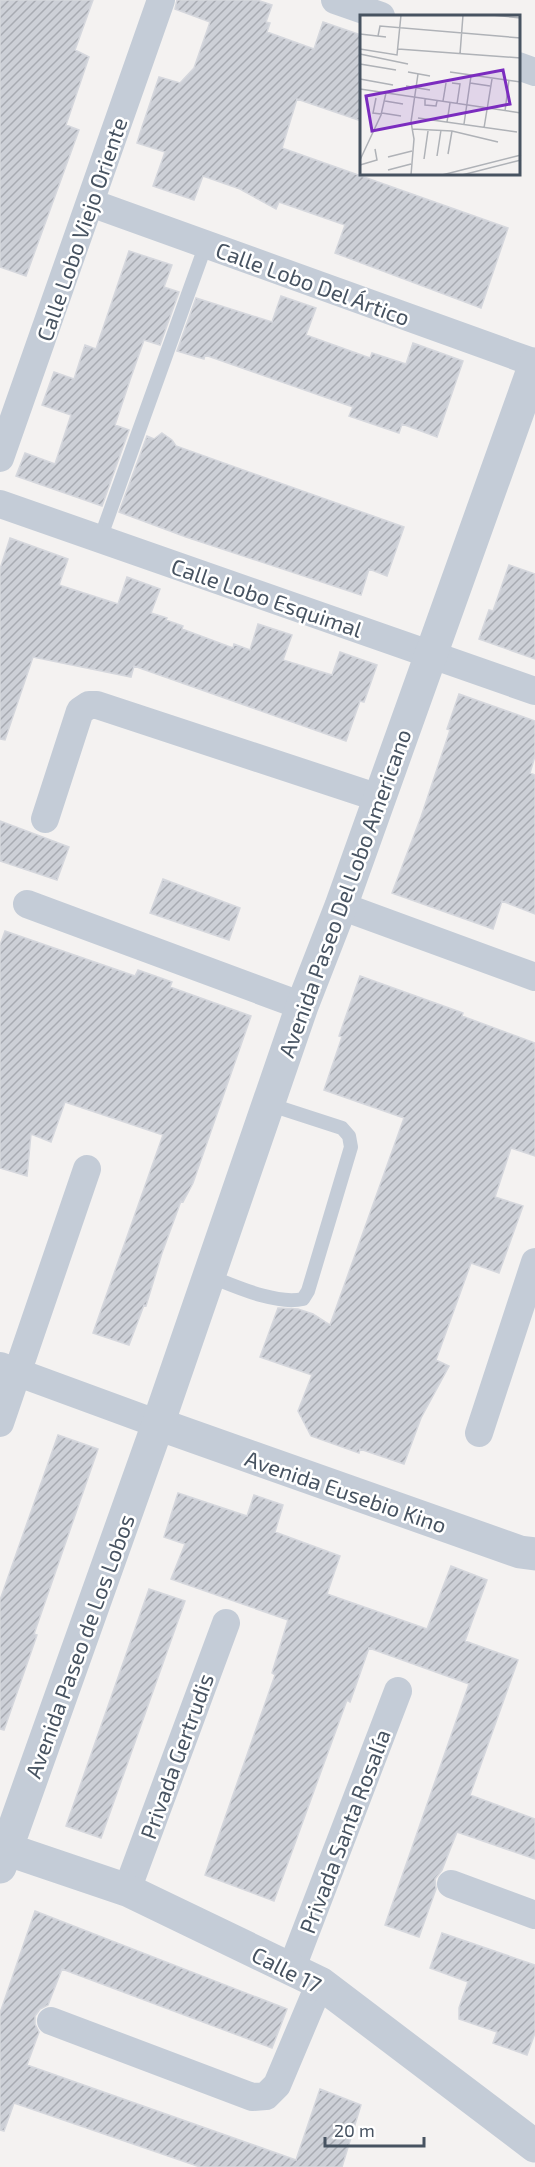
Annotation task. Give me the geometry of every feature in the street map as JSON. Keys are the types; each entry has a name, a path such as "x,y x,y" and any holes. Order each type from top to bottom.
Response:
{"street":[{"name":"Calle Lobo Viejo Oriente","path":"0,458 161,0"},
{"path":"335,0 378,15"},
{"path":"520,66 535,72"},
{"name":"Calle Lobo Del Ártico","path":"91,203 535,364"},
{"name":"Avenida Paseo Del Lobo Americano","path":"158,1424 302,1006 341,906 535,364"},
{"name":"Calle Lobo Esquimal","path":"0,504 535,691"},
{"path":"45,819 81,711 89,705 97,705 379,798"},
{"path":"27,904 302,1006"},
{"path":"341,906 535,977"},
{"path":"0,1423 9,1369 87,1169"},
{"path":"478,1433 535,1262"},
{"path":"9,1369 158,1424"},
{"name":"Avenida Eusebio Kino","path":"158,1424 520,1552 535,1554"},
{"name":"Avenida Paseo de Los Lobos","path":"3,1858 158,1424"},
{"name":"Privada Gertrudis","path":"127,1890 226,1623"},
{"name":"Privada Santa Rosalía","path":"51,2020 252,2097 266,2096 277,2085 305,1977 398,1691"},
{"name":"Calle 17","path":"3,1858 127,1890 305,1977 535,2146"},
{"path":"451,1884 535,1915"}],"lane":[{"path":"100,539 206,244"},
{"path":"209,1276 258,1294 296,1300 303,1299 308,1291 351,1147 349,1136 342,1128 268,1104"}],"building":[{"path":"0,0 93,0 75,50 89,57 66,125 79,130 26,276 0,267"},
{"path":"177,0 257,0 272,5 266,22 270,23 267,32 314,49 323,22 360,35 360,121 297,99 282,148 508,228 481,308 335,253 345,225 279,202 276,209 240,189 203,176 194,200 153,186 165,152 137,143 159,77 180,83 194,68 210,22 175,9"},
{"path":"129,251 172,265 164,287 179,292 160,345 144,340 115,425 129,430 102,506 16,476 25,453 55,464 71,415 42,405 54,372 74,379 85,345 96,349"},
{"path":"281,296 316,308 306,335 370,358 372,353 406,364 413,343 463,361 437,437 402,424 399,433 349,416 353,407 205,355 204,359 177,351 196,298 272,322"},
{"path":"162,433 176,446 404,527 387,576 369,569 361,595 186,537 119,512 147,436 154,439"},
{"path":"10,538 68,559 59,585 118,604 127,577 160,589 151,613 183,626 182,629 233,648 234,644 250,650 258,624 292,635 283,660 332,675 340,652 377,665 364,702 360,701 346,741 134,666 131,677 33,657 5,740 0,739 0,569"},
{"path":"509,565 535,574 535,659 479,639 489,610 493,611"},
{"path":"459,694 535,721 535,756 530,773 535,775 535,914 502,901 493,929 392,893 421,817 450,730 447,729"},
{"path":"0,821 69,847 57,880 0,861"},
{"path":"163,879 240,908 229,940 150,913"},
{"path":"5,931 135,976 138,970 172,982 170,987 251,1016 193,1183 183,1202 181,1201 146,1306 144,1305 129,1345 93,1333 163,1135 65,1102 51,1142 31,1134 27,1176 0,1168 0,945"},
{"path":"360,976 463,1013 462,1016 535,1043 535,1156 511,1148 495,1197 523,1206 499,1273 471,1263 436,1360 449,1366 421,1418 404,1464 360,1449 359,1453 311,1436 298,1411 312,1375 260,1357 278,1308 298,1309 313,1314 330,1325 404,1118 324,1090 342,1037 339,1036"},
{"path":"58,1435 98,1449 34,1634 37,1635 4,1730 0,1729 0,1600"},
{"path":"178,1493 247,1516 254,1495 283,1505 275,1532 340,1556 327,1594 427,1629 451,1566 487,1580 465,1641 518,1660 470,1795 535,1819 535,1859 457,1832 442,1870 435,1879 436,1889 419,1937 385,1925 469,1684 369,1648 350,1702 347,1700 274,1901 205,1875 275,1675 272,1673 288,1620 171,1579 185,1544 164,1537"},
{"path":"149,1589 185,1601 101,1838 66,1826"},
{"path":"35,1911 287,2009 272,2048 62,1969 48,2005 40,2009 35,2016 35,2024 39,2032 27,2065 296,2160 320,2089 361,2105 342,2167 200,2167 14,2103 4,2131 0,2130 0,2013"},
{"path":"442,1933 535,1965 535,2033 527,2055 493,2043 497,2032 459,2019 459,2008 468,1982 430,1968"}]}
